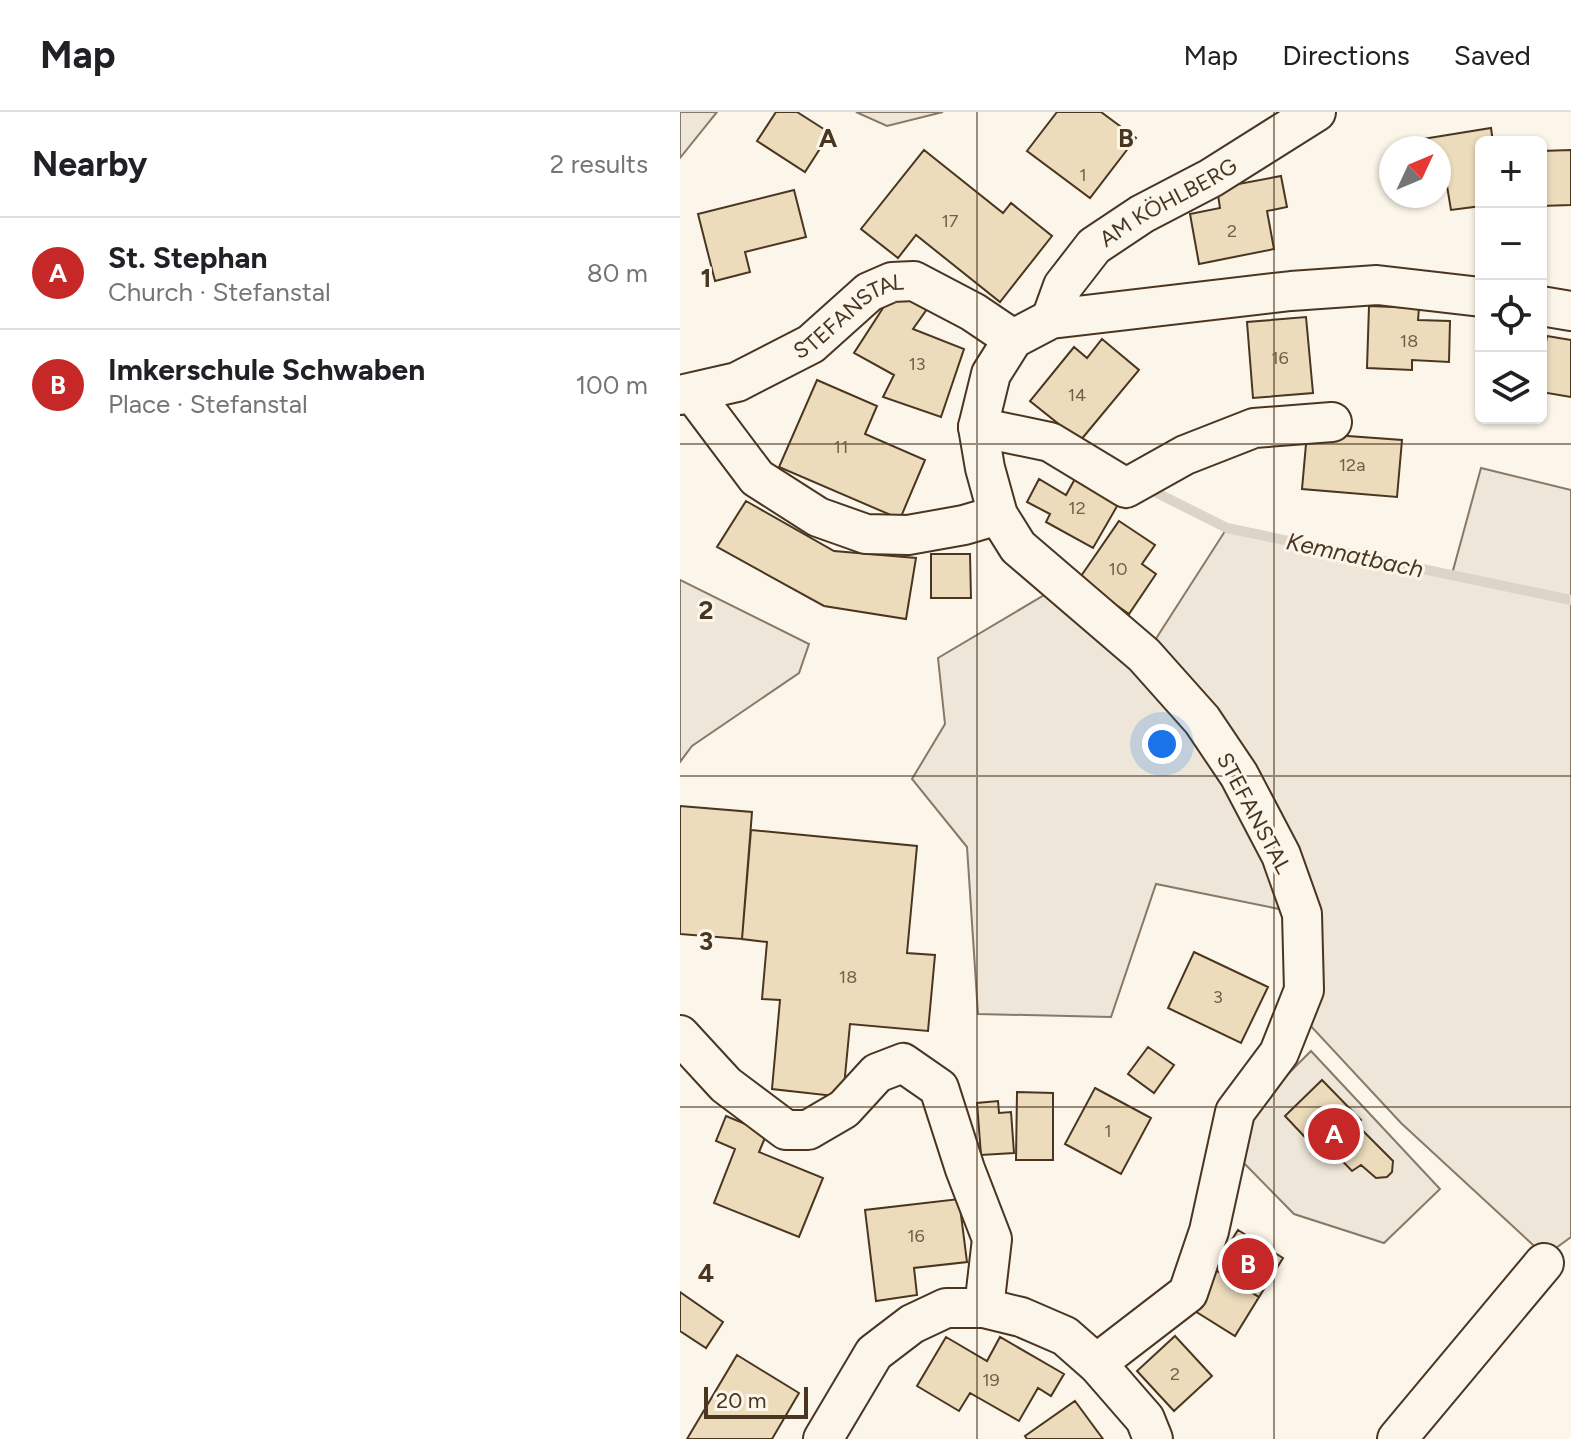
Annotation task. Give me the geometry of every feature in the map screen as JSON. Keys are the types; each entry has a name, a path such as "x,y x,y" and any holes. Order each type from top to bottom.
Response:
{"street":[{"name":"AM KÖHLBERG","path":"1051,319 1063,286 1094,246 1142,214 1211,178 1316,112"},
{"name":"STEFANSTAL","path":"686,394 737,382 811,344 869,292 892,282 914,281 973,312 1013,339 991,374 978,427 998,515 1018,547 1144,655 1202,720 1239,775 1281,855 1302,914 1304,990 1279,1053 1235,1112 1209,1231 1188,1293 1098,1365"},
{"path":"1013,339 1051,319 1291,291 1377,285 1475,296"},
{"path":"1547,307 1571,311"},
{"path":"686,394 757,478 818,517 866,534 908,535 998,515"},
{"path":"978,427 1050,442 1126,488 1185,455 1254,428 1332,422"},
{"path":"680,1035 726,1085 786,1130 808,1130 844,1109 877,1073 903,1063 939,1088 992,1239 984,1308"},
{"path":"1397,1439 1544,1263"},
{"path":"823,1439 874,1353 912,1324 946,1308 984,1308 1021,1317 1065,1336 1098,1365 1145,1419 1153,1439"}],"shaded area":[{"path":"680,112 717,112 680,158"},
{"path":"856,112 943,112 887,126"},
{"path":"1481,468 1571,490 1571,1237 1545,1256 1401,1123 1307,1022 1315,914 1150,648 1227,528 1452,574"},
{"path":"680,580 809,644 799,673 692,746 680,762"},
{"path":"1051,591 1194,728 1289,911 1156,884 1111,1017 978,1014 967,847 912,779 945,724 938,658"},
{"path":"1311,1051 1440,1189 1384,1243 1294,1214 1237,1156 1260,1102"}],"building":[{"path":"776,112 797,112 830,133 805,172 757,141"},
{"path":"1057,112 1101,112 1136,138 1090,198 1027,151"},
{"path":"1491,128 1492,136 1475,136 1475,207 1451,210 1451,136 1441,136"},
{"path":"924,150 1003,213 1011,203 1052,236 1000,302 916,235 898,258 861,229"},
{"path":"1571,150 1571,205 1547,206 1547,151"},
{"path":"1281,176 1287,207 1267,211 1274,249 1199,264 1190,214 1220,208 1217,188"},
{"path":"794,190 806,237 745,252 750,272 715,281 698,214"},
{"path":"894,291 927,309 913,329 964,349 941,417 883,397 894,375 854,353"},
{"path":"1369,306 1419,308 1418,320 1450,321 1449,362 1412,360 1412,370 1367,368"},
{"path":"1306,317 1313,393 1253,398 1247,322"},
{"path":"1547,336 1571,340 1571,397 1547,393"},
{"path":"1102,339 1139,370 1080,441 1030,401 1074,347 1087,358"},
{"path":"817,380 877,406 865,434 925,460 900,519 779,467"},
{"path":"1307,433 1402,440 1397,497 1302,489"},
{"path":"1076,477 1120,501 1093,548 1046,522 1050,514 1027,502 1039,479 1066,495"},
{"path":"746,501 834,551 916,558 906,619 824,606 717,547"},
{"path":"1119,521 1155,545 1142,564 1156,574 1129,614 1079,579"},
{"path":"931,554 970,554 971,598 931,598"},
{"path":"680,806 752,812 742,939 680,934"},
{"path":"751,830 917,846 907,953 935,955 928,1031 850,1024 843,1097 772,1089 780,1000 762,999 767,942 742,939"},
{"path":"1194,952 1268,987 1241,1043 1168,1008"},
{"path":"1148,1047 1174,1065 1154,1093 1128,1074"},
{"path":"1322,1080 1361,1120 1357,1125 1393,1161 1392,1172 1387,1177 1376,1178 1361,1165 1352,1171 1326,1144 1319,1152 1285,1116"},
{"path":"1095,1088 1151,1118 1121,1174 1065,1144"},
{"path":"1017,1092 1053,1093 1053,1160 1016,1160"},
{"path":"998,1101 999,1113 1011,1112 1014,1153 981,1155 977,1103"},
{"path":"726,1116 767,1133 759,1152 823,1178 799,1237 714,1203 735,1149 716,1141"},
{"path":"959,1199 967,1262 914,1268 917,1295 876,1301 865,1210"},
{"path":"1238,1230 1283,1258 1259,1297 1214,1269"},
{"path":"1214,1269 1259,1297 1235,1336 1190,1308"},
{"path":"680,1292 723,1322 706,1348 680,1331"},
{"path":"1175,1336 1212,1376 1174,1411 1137,1371"},
{"path":"946,1337 987,1361 1000,1337 1064,1374 1051,1396 1038,1388 1019,1421 970,1393 959,1411 917,1386"},
{"path":"737,1355 799,1393 772,1439 687,1439"},
{"path":"1075,1401 1103,1439 1027,1439 1025,1436"}],"waterway":[{"name":"Kemnatbach","path":"1147,488 1227,528 1571,600"}],"place":[{"name":"St. Stephan","path":"1334,1134"},
{"name":"Imkerschule Schwaben","path":"1248,1264"}]}
